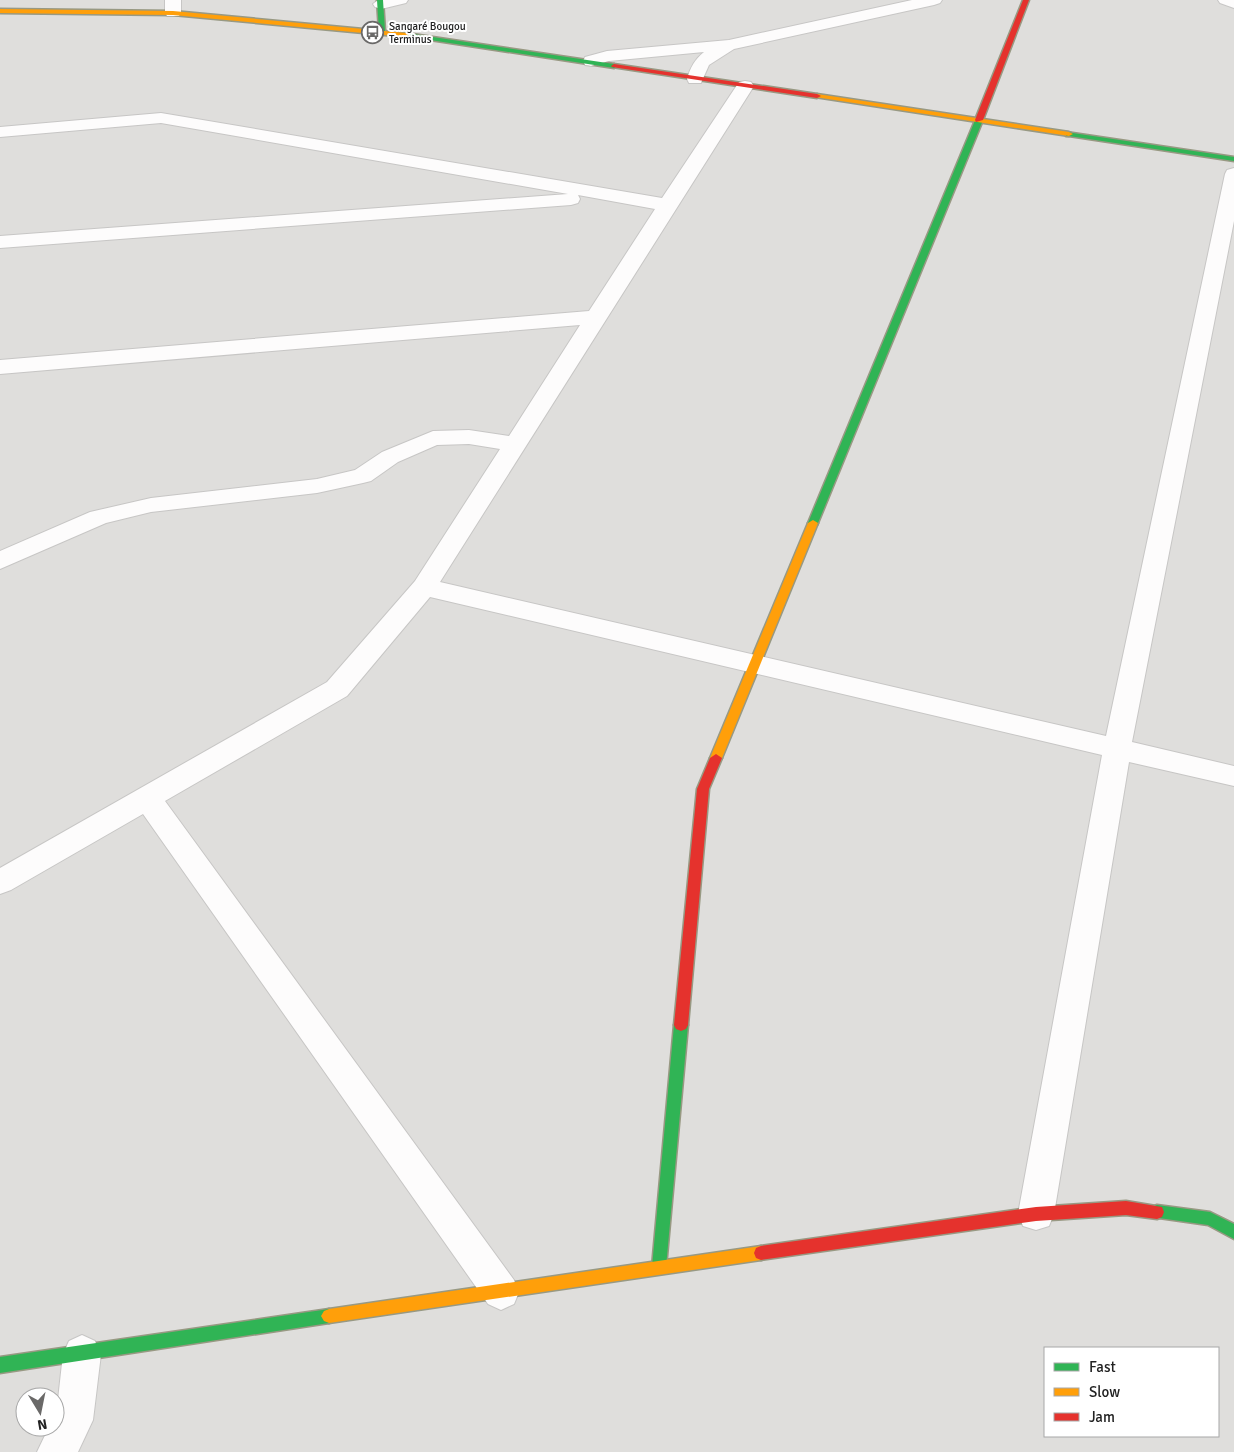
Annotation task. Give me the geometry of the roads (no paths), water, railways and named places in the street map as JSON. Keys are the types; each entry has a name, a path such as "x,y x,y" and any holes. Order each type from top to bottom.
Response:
{"street":[{"path":"382,31 380,2 400,0"},
{"path":"591,61 607,56 632,53 729,45 934,0"},
{"path":"659,1267 703,789 979,121 1026,0"},
{"path":"1226,0 1234,3"},
{"path":"0,10 173,6 382,31 591,61 695,79 1234,160"},
{"path":"695,79 701,62 713,52 729,45"},
{"path":"0,882 337,689 424,587 667,205 746,86"},
{"path":"0,132 161,118 667,205"},
{"path":"1036,1214 1117,749 1234,174"},
{"path":"0,242 612,196"},
{"path":"0,367 597,317"},
{"path":"0,561 99,517 151,505 317,486 363,476 390,457 433,438 468,437 515,444"},
{"path":"424,587 1234,776"},
{"path":"147,798 501,1292"},
{"path":"0,1366 659,1267 1036,1214 1126,1208 1210,1219 1234,1232"},
{"path":"57,1452 74,1420 82,1354"}],"place":[{"name":"Sangaré Bougou Terminus","path":"373,32"}]}
